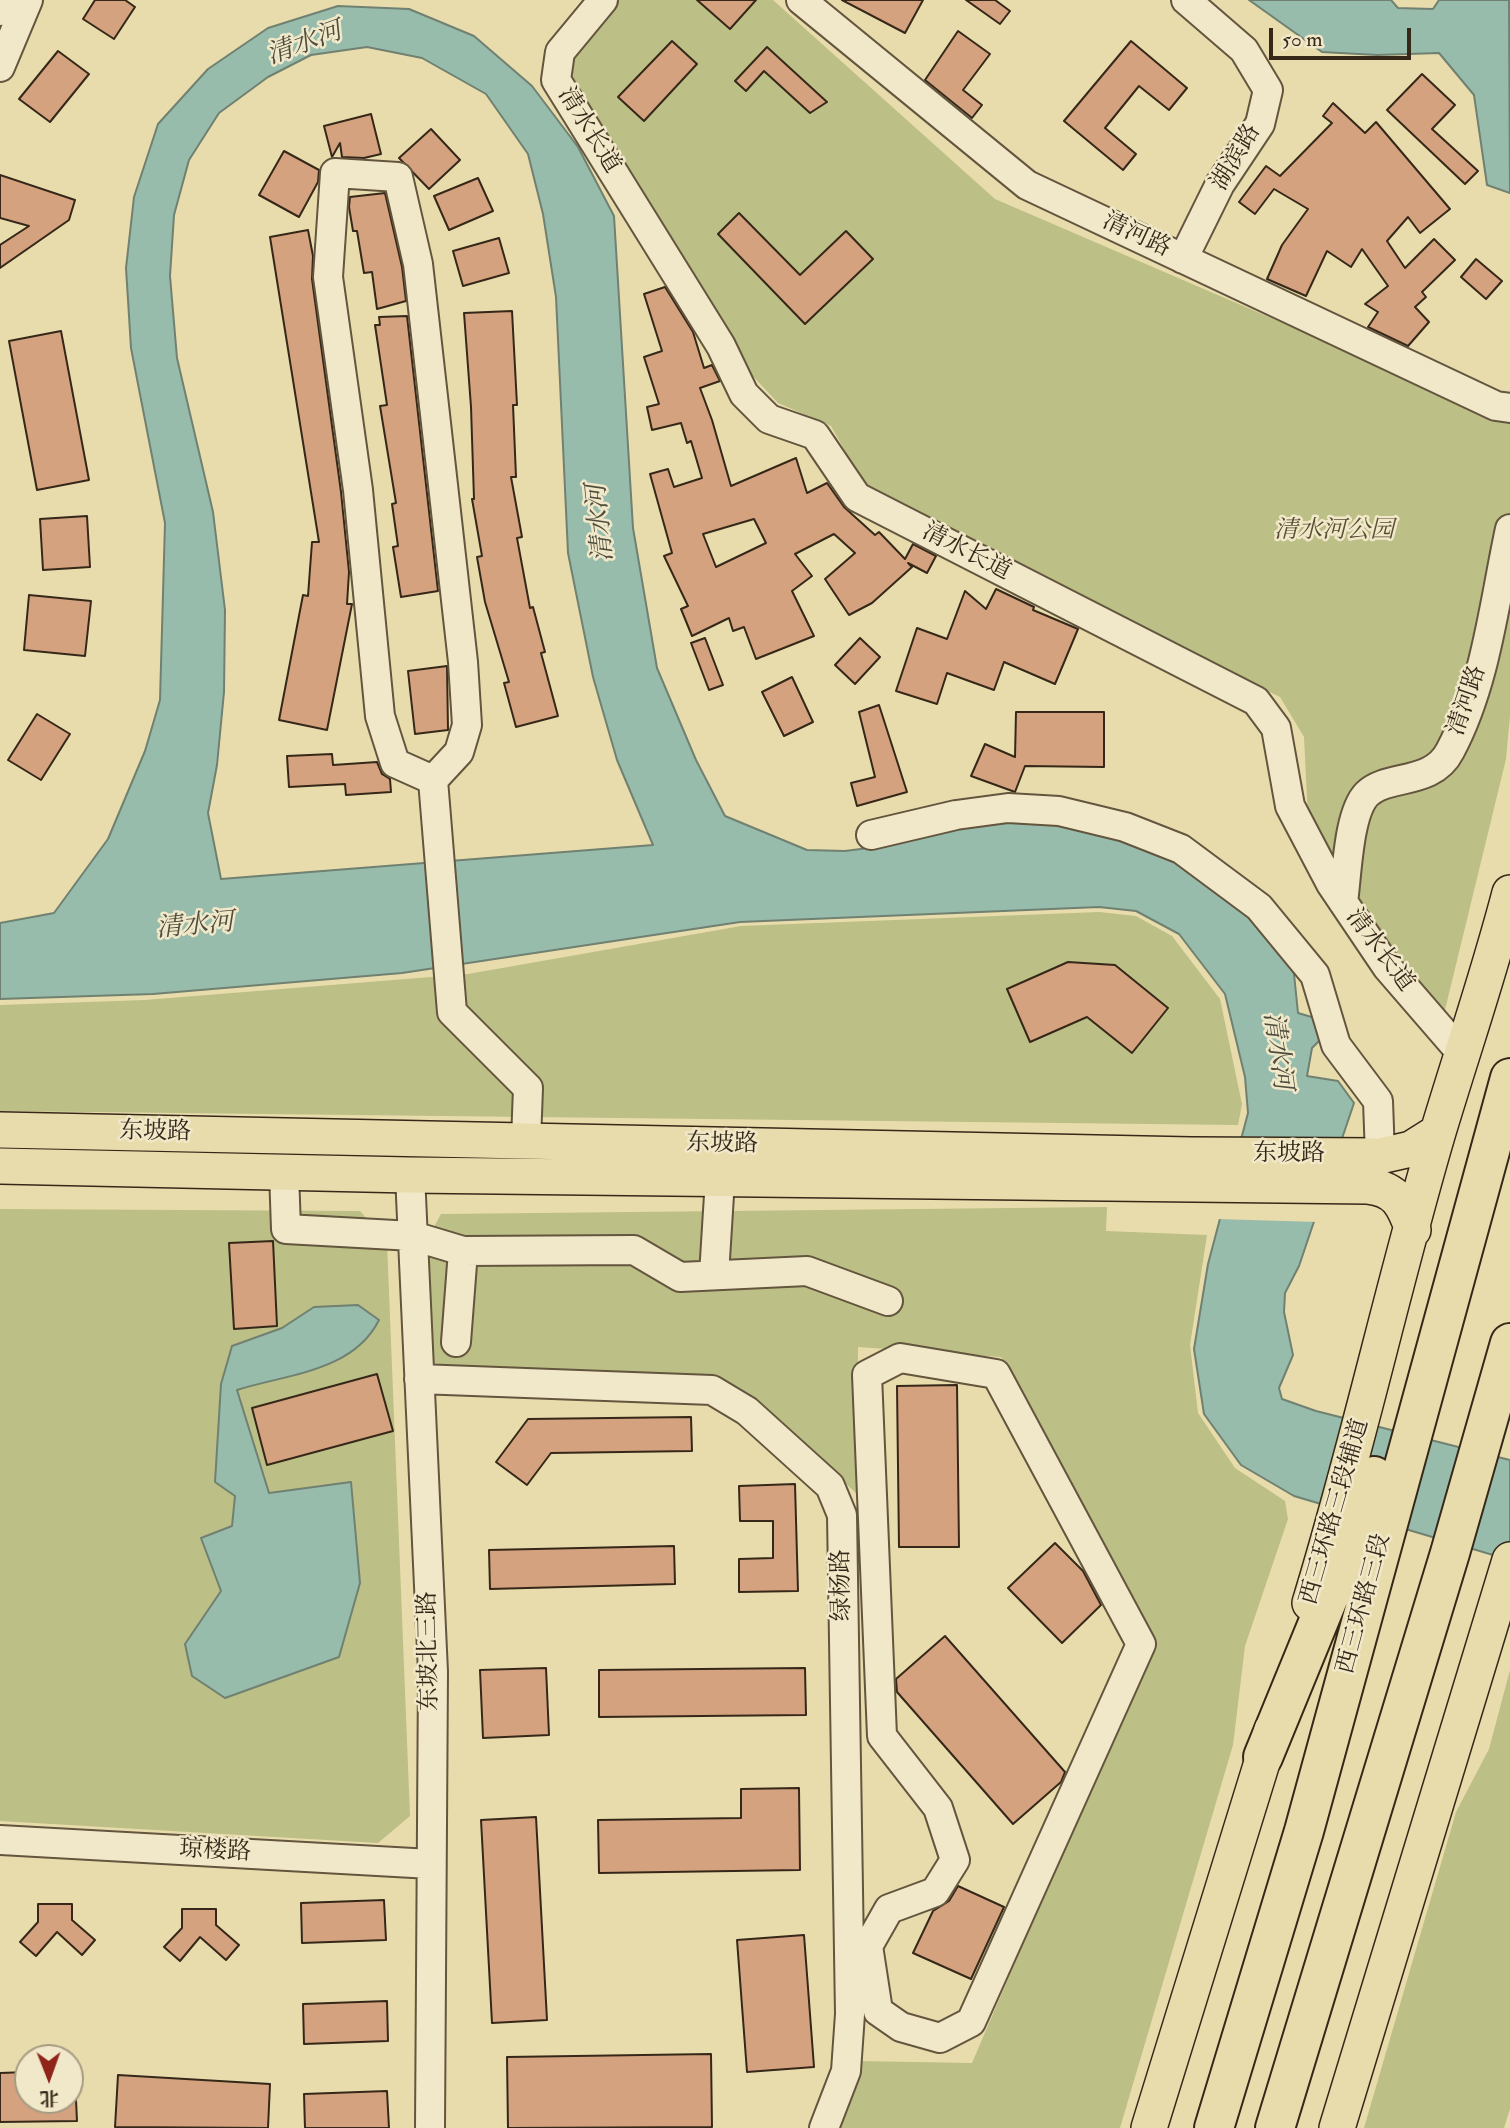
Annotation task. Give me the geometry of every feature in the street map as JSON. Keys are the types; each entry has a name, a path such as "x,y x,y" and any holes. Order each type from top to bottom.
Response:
{"highway":[{"name":"西三环路三段","path":"1214,2128 1304,1831 1359,1527 1390,1419 1455,1273 1510,1078"},
{"path":"1275,2128 1450,1553 1510,1343"},
{"path":"1264,1757 1359,1527"}],"main road":[{"name":"西三环路三段辅道","path":"1359,1527 1390,1419 1413,1230 1438,1132 1464,1056 1510,893"},
{"name":"东坡路","path":"0,1130 526,1141 1191,1170"},
{"name":"东坡路","path":"0,1166 720,1179 1370,1166 1411,1149 1438,1132"},
{"name":"东坡路","path":"1370,1166 1383,1188 1395,1194 1404,1205 1413,1230"},
{"path":"1337,2128 1508,1567"},
{"path":"1149,2128 1264,1757"}],"street":[{"path":"0,11 5,0"},
{"path":"0,67 28,0"},
{"name":"清水长道","path":"603,0 560,52 556,80 721,346 744,394 769,419 815,435 857,497 1256,701 1276,728 1290,806 1343,902 1387,967 1464,1056"},
{"name":"清河路","path":"801,0 1027,185 1496,406 1510,408"},
{"name":"湖滨路","path":"1183,258 1220,184 1260,124 1268,90 1244,50 1186,0"},
{"path":"433,779 395,763 380,716 358,491 328,277 335,173 398,177 418,264 463,662 467,725 459,752 433,779 452,1012 528,1088 526,1141"},
{"name":"清河路","path":"1343,902 1355,817 1367,793 1390,783 1420,777 1449,754 1476,687 1510,529"},
{"path":"871,835 956,815 1007,808 1059,811 1125,827 1181,849 1259,907 1315,975 1336,1045 1378,1101 1370,1166"},
{"path":"284,1172 286,1229 412,1236 463,1251 634,1250 680,1276 807,1270 888,1301"},
{"name":"东坡北三路","path":"410,1175 433,1672 430,2128"},
{"path":"714,1275 720,1179"},
{"path":"456,1342 463,1251"},
{"path":"850,2014 878,2011 901,2027 940,2038 971,2022 1141,1644 996,1374 900,1358 867,1375 883,1736 938,1808 955,1860 935,1892 889,1909 868,1947 878,2011"},
{"name":"绿杨路","path":"419,1379 712,1390 747,1411 830,1486 842,1515 850,2014 846,2071 824,2128"},
{"name":"琼楼路","path":"0,1840 430,1864"}],"green space":[{"name":"清水河公园","path":"612,0 773,0 995,199 1510,421 1510,716 1506,759 1444,1014 1368,924 1308,818 1304,737 1280,697 868,492 831,426 778,403 750,373 569,82 569,55"},
{"path":"1099,912 1136,916 1172,936 1220,999 1242,1104 1238,1125 0,1111 0,1005 145,1000 468,974 741,926"},
{"path":"1107,1207 1106,1231 1207,1235 1190,1345 1198,1413 1235,1468 1285,1501 1288,1519 1245,1646 1233,1745 1120,2128 837,2128 857,2061 972,2063 1152,1642 1001,1357 858,1347 857,1494 744,1391 724,1380 671,1374 452,1372 429,1361 424,1245 441,1214"},
{"path":"0,1209 360,1211 387,1242 410,1816 378,1843 0,1821"},
{"path":"1510,1670 1510,2109 1504,2128 1364,2128 1456,1812 1489,1749"}],"water":[{"path":"1249,0 1391,0 1398,8 1433,9 1439,0 1509,0 1510,193 1487,185 1474,95 1439,53 1377,55 1322,52"},
{"name":"清水河","path":"338,6 409,9 474,36 532,86 578,147 614,216 633,528 657,668 696,760 725,816 807,850 845,851 884,846 987,822 1028,821 1096,830 1175,856 1239,905 1293,964 1298,1013 1315,1018 1320,1040 1312,1048 1307,1076 1338,1081 1354,1103 1299,1266 1285,1293 1284,1312 1293,1355 1279,1388 1282,1399 1316,1411 1510,1460 1510,1560 1294,1496 1241,1465 1204,1414 1194,1349 1208,1264 1248,1113 1245,1077 1225,994 1179,934 1136,911 1099,907 740,922 402,973 153,994 0,999 0,923 54,913 108,839 145,751 160,700 165,523 131,348 126,268 134,197 158,124 208,69 268,28","holes":["367,47 422,58 486,94 528,154 543,214 556,297 568,553 593,677 617,760 653,845 221,879 208,813 217,765 224,692 225,610 213,512 177,358 170,276 174,215 189,160 219,113 268,77 311,55"]},
{"path":"358,1305 379,1320 353,1351 317,1369 237,1390 269,1493 351,1482 360,1583 339,1657 225,1698 192,1676 185,1644 221,1591 201,1538 232,1526 235,1496 215,1482 221,1384 232,1346 282,1328 314,1307"}],"pier":[{"path":"1238,1138 1346,1138 1318,1222 1216,1219"}],"building":[{"path":"95,0 125,0 135,7 114,39 83,19"},
{"path":"697,0 756,0 730,29"},
{"path":"842,0 923,0 905,33"},
{"path":"966,0 995,0 1010,11 1000,24"},
{"path":"958,31 990,54 963,90 982,105 972,118 925,80"},
{"path":"672,41 697,64 644,121 618,97"},
{"path":"1131,41 1187,88 1169,110 1139,86 1105,128 1136,154 1123,170 1064,121"},
{"path":"767,47 827,102 810,113 764,71 746,91 735,81"},
{"path":"58,51 89,74 50,122 19,99"},
{"path":"1422,74 1455,105 1432,129 1478,171 1465,184 1387,110"},
{"path":"1333,103 1365,133 1376,122 1450,209 1420,233 1408,217 1387,241 1405,268 1434,239 1455,260 1422,292 1426,297 1415,307 1429,322 1408,346 1368,327 1378,312 1365,304 1388,286 1362,249 1351,267 1327,251 1306,296 1267,279 1282,245 1308,209 1274,189 1255,214 1239,202 1266,166 1280,176 1332,123 1323,116"},
{"path":"371,114 381,154 364,158 342,157 340,143 332,157 324,126"},
{"path":"431,129 460,160 429,189 399,158"},
{"path":"284,151 319,170 318,182 299,217 259,195"},
{"path":"0,175 75,200 69,220 0,268 0,245 29,226 0,218"},
{"path":"478,178 493,211 449,230 434,196"},
{"path":"385,193 402,267 406,301 377,309 372,272 364,273 357,231 353,231 349,207 350,197"},
{"path":"739,213 800,275 846,231 873,259 805,324 718,234"},
{"path":"308,230 313,256 312,279 341,492 349,572 347,604 352,604 327,730 279,720 303,595 308,596 312,542 319,542 270,237"},
{"path":"499,238 509,273 463,286 453,251"},
{"path":"1476,259 1502,281 1486,299 1461,277"},
{"path":"665,287 693,332 704,368 712,365 720,381 700,388 731,486 796,458 807,493 827,483 844,507 875,535 879,532 905,559 913,544 936,556 927,573 908,563 912,567 872,603 849,615 825,579 855,553 834,534 795,554 812,576 792,591 814,636 756,659 744,627 733,631 729,618 692,636 681,609 688,606 664,556 672,553 650,474 668,469 674,487 702,478 691,441 687,443 681,423 652,430 647,407 659,404 644,357 662,351 644,294","holes":["754,519 766,543 716,567 703,534"]},
{"path":"512,311 517,405 513,405 516,477 511,477 522,537 517,538 530,608 533,607 545,652 541,653 558,716 516,727 504,683 509,682 485,602 477,557 482,556 472,499 471,407 464,313"},
{"path":"407,316 438,591 401,597 393,547 398,546 392,504 396,503 380,406 387,405 375,325 380,325 379,317"},
{"path":"61,331 89,480 37,490 9,341"},
{"path":"87,516 90,567 43,570 40,519"},
{"path":"996,589 1034,607 1033,610 1078,629 1055,684 1004,662 994,690 947,673 937,704 896,691 917,628 947,639 965,591 986,609"},
{"path":"29,595 91,601 85,656 24,650"},
{"path":"705,638 723,685 709,690 691,643"},
{"path":"860,638 880,657 855,684 835,665"},
{"path":"447,666 448,730 415,734 408,671"},
{"path":"792,677 813,722 784,736 762,692"},
{"path":"879,705 907,792 857,806 851,783 875,777 859,712"},
{"path":"1016,712 1104,712 1104,767 1025,766 1015,792 971,776 985,744 1015,757"},
{"path":"37,714 70,734 41,780 8,760"},
{"path":"332,754 333,765 377,762 382,774 390,779 391,792 346,795 345,784 289,787 287,756"},
{"path":"1068,962 1115,965 1168,1008 1132,1053 1087,1017 1030,1042 1007,989"},
{"path":"273,1241 277,1326 234,1329 229,1243"},
{"path":"377,1374 393,1431 267,1465 252,1408"},
{"path":"957,1385 959,1547 899,1547 897,1386"},
{"path":"691,1417 692,1451 551,1453 527,1485 496,1462 528,1419"},
{"path":"795,1484 798,1591 739,1592 739,1559 773,1558 773,1521 740,1521 739,1486"},
{"path":"1055,1543 1083,1571 1101,1605 1062,1643 1008,1588"},
{"path":"674,1546 675,1584 490,1589 489,1550"},
{"path":"945,1636 1065,1772 1061,1782 1013,1824 897,1692 896,1679"},
{"path":"546,1668 549,1735 483,1738 480,1670"},
{"path":"805,1668 806,1715 599,1717 599,1670"},
{"path":"799,1788 800,1870 599,1873 598,1820 741,1818 741,1789"},
{"path":"536,1817 547,2020 492,2023 481,1820"},
{"path":"958,1886 1004,1907 971,1979 913,1953 933,1911 949,1901"},
{"path":"384,1900 386,1940 302,1943 301,1903"},
{"path":"38,1904 72,1904 72,1920 95,1940 82,1955 57,1932 36,1956 20,1942 38,1922"},
{"path":"182,1909 216,1909 216,1925 239,1945 226,1960 200,1937 180,1961 164,1947 182,1928"},
{"path":"804,1935 814,2067 747,2072 737,1940"},
{"path":"387,2001 388,2041 304,2044 303,2004"},
{"path":"711,2054 712,2127 508,2128 507,2057"},
{"path":"14,2072 14,2114 77,2114 77,2121 0,2122 0,2073"},
{"path":"118,2075 270,2084 268,2128 115,2127"},
{"path":"387,2091 389,2128 305,2128 304,2094"}]}
